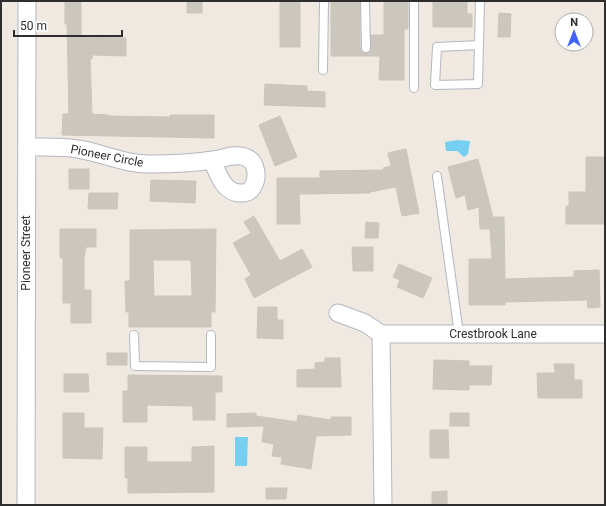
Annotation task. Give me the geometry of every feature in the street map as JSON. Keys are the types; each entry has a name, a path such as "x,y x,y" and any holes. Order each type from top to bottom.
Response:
{"street":[{"name":"Pioneer Street","path":"26,505 27,1"},
{"name":"Pioneer Circle","path":"27,147 76,148 137,164 212,160"},
{"path":"338,313 365,323 381,334 383,505"},
{"name":"Crestbrook Lane","path":"381,334 605,334"}],"lane":[{"path":"323,70 324,1"},
{"path":"366,1 366,48"},
{"path":"414,1 414,88"},
{"path":"479,45 436,47 435,85 478,84 479,45 480,1"},
{"path":"437,176 459,334"},
{"path":"134,334 135,366 211,367 211,335"}],"water":[{"path":"458,140 470,141 468,154 464,157 457,151 446,151 445,142"},
{"path":"235,437 248,437 247,466 235,466"}],"building":[{"path":"65,1 81,1 81,37 126,38 126,56 92,55 92,59 90,59 92,114 108,116 170,117 170,115 214,115 214,138 62,135 63,114 69,114"},
{"path":"187,1 202,1 202,13 187,13"},
{"path":"280,1 300,1 300,47 280,47"},
{"path":"331,1 360,1 360,48 366,53 371,50 371,35 384,35 384,1 408,1 408,29 404,29 404,80 379,80 380,56 331,56"},
{"path":"433,1 467,1 467,14 472,14 472,27 433,27"},
{"path":"499,13 511,14 510,37 498,37"},
{"path":"265,84 307,86 307,91 325,92 325,107 264,105"},
{"path":"280,116 297,157 275,166 259,125"},
{"path":"406,149 419,213 402,216 396,187 370,193 299,194 300,224 277,224 277,178 320,178 320,171 384,170 383,168 391,166 388,153"},
{"path":"586,157 605,157 605,224 566,224 566,206 569,206 569,192 586,192"},
{"path":"478,159 493,217 504,217 505,279 574,277 574,271 599,270 600,307 588,308 587,300 505,302 505,305 469,305 469,259 492,259 490,229 480,229 479,207 468,210 465,195 456,198 448,167"},
{"path":"69,169 89,169 89,189 69,189"},
{"path":"151,180 196,181 195,203 150,201"},
{"path":"89,193 118,193 117,209 88,209"},
{"path":"254,216 280,261 302,249 312,267 254,298 245,279 251,275 233,243 251,233 244,222"},
{"path":"366,222 379,223 378,238 365,238"},
{"path":"60,229 96,229 96,247 86,247 84,258 84,290 91,290 91,323 71,323 71,303 63,303 63,258 60,258"},
{"path":"216,229 215,312 211,312 211,327 129,327 129,312 126,312 125,281 130,281 130,230","holes":["153,260 191,260 192,296 154,296"]},
{"path":"352,247 373,247 373,271 353,271"},
{"path":"399,264 432,278 423,298 397,287 400,280 393,277"},
{"path":"258,307 277,307 277,320 283,320 283,339 257,338"},
{"path":"107,353 127,353 127,365 107,365"},
{"path":"325,358 340,358 341,387 297,387 297,370 315,369 315,363 325,362"},
{"path":"434,360 469,361 469,366 492,366 491,385 469,385 469,390 433,389"},
{"path":"554,364 574,364 574,380 582,380 582,398 538,398 537,373 555,373"},
{"path":"64,374 88,374 89,392 64,392"},
{"path":"128,375 222,376 222,392 215,392 215,420 193,420 193,406 147,405 147,422 123,422 123,391 128,391"},
{"path":"63,413 84,413 84,428 103,428 102,459 63,458"},
{"path":"256,413 256,416 297,422 298,415 331,420 331,417 351,417 351,435 316,436 311,469 281,464 282,457 272,456 274,444 262,442 264,426 227,427 227,414"},
{"path":"450,413 469,413 469,426 450,426"},
{"path":"430,430 448,430 449,458 430,458"},
{"path":"214,446 214,492 128,493 128,478 125,478 125,447 147,447 147,462 192,462 192,447"},
{"path":"266,488 287,488 286,499 266,499"},
{"path":"447,491 447,505 432,505 432,492"}]}
